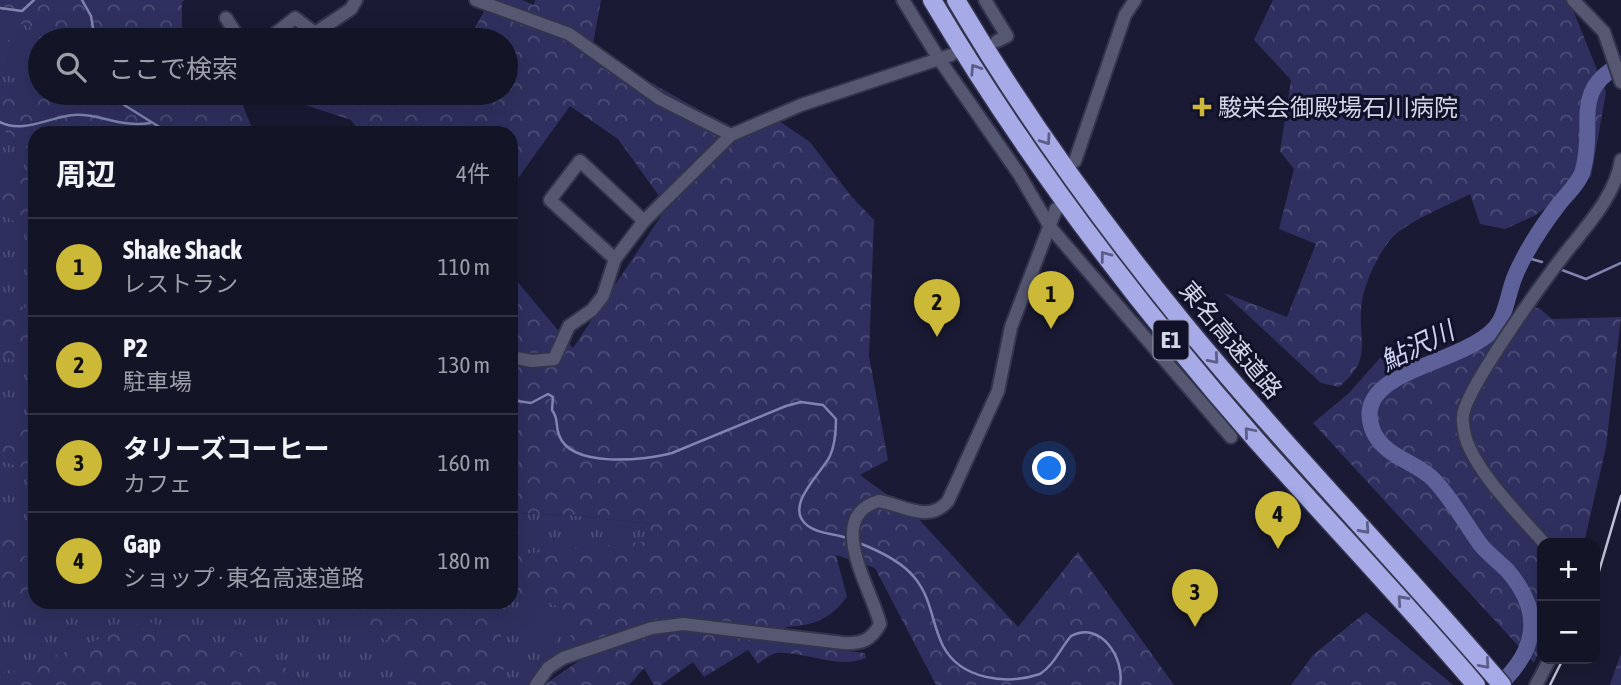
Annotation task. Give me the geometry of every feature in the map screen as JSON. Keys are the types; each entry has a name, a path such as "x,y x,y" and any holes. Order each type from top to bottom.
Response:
{"highway":[{"name":"東名高速道路","path":"932,0 1014,129 1076,217 1168,336 1256,440 1474,685"},
{"name":"東名高速道路","path":"956,0 1030,117 1137,265 1272,426 1502,685"}],"street":[{"path":"326,28 351,9 356,0"},
{"path":"476,0 569,34 660,99 731,135"},
{"path":"904,0 945,57 1020,174 1050,228 1231,437"},
{"path":"985,0 1007,36 997,41"},
{"path":"1075,161 1125,15 1135,0"},
{"path":"1573,0 1604,32 1621,82"},
{"path":"226,18 232,28"},
{"path":"282,28 295,18 305,28"},
{"path":"518,358 532,361 554,359 569,326 592,310 603,296 615,259 644,221 731,135 801,105 945,57"},
{"path":"1540,538 1478,464 1467,441 1463,416 1471,393 1530,302 1597,213 1619,173 1621,160"},
{"path":"615,259 550,200 580,161 644,221"},
{"path":"536,685 548,668 563,658 665,625 700,623 804,638 863,642 870,638 880,624 858,565 858,519 872,503 889,503 924,513 937,510 948,501 998,391 1011,327 1056,209"},
{"path":"1535,685 1547,664"}],"green space":[{"path":"0,0 45,0 43,28 28,28 28,105 37,105 36,126 28,126 28,609 518,609 518,513 570,515 650,524 645,616 540,673 535,685 302,685 291,670 7,674 0,671"},
{"path":"0,0 185,0 182,2 183,28 31,28 0,16"},
{"path":"490,0 522,0 534,5 535,0 601,0 592,49 736,131 779,121 810,142 851,196 874,220 869,356 888,460 860,475 915,515 1018,627 1078,552 1174,685 936,685 875,568 836,555 847,597 821,620 786,627 784,639 806,646 865,653 866,658 844,662 777,653 758,664 748,650 704,677 693,662 661,685 654,685 644,668 629,685 544,685 622,631 572,648 568,613 541,601 518,601 518,554 649,541 650,524 570,515 518,513 518,282 573,348 667,207 618,139 570,106 518,178 518,126 355,126 351,120 305,105 518,105 518,28 475,28"},
{"path":"1273,0 1569,0 1606,92 1591,177 1534,216 1505,229 1480,224 1470,194 1416,220 1390,240 1375,263 1364,292 1360,360 1339,387 1321,383 1224,293 1287,317 1316,244 1279,229 1294,169 1280,151 1291,80 1254,40"},
{"path":"18,41 28,49 28,72 21,77 12,78 0,70 0,42"},
{"path":"28,91 28,105 243,105 251,126 28,126 28,148 0,128 0,94"},
{"path":"0,168 28,173 28,231 0,212"},
{"path":"0,301 28,308 28,362 0,357"},
{"path":"1525,307 1539,308 1552,319 1621,317 1606,447 1585,538 1537,538 1537,656 1534,663 1313,423 1349,393 1388,349 1435,364 1445,350"},
{"path":"28,422 28,469 0,461 0,423"},
{"path":"0,526 28,536 28,556 23,558 28,563 28,597 0,598"},
{"path":"0,604 16,613 16,626 0,636"},
{"path":"531,604 551,607 557,625 556,641 551,645 536,645 525,619"},
{"path":"337,609 506,609 499,624 507,665 491,685 408,685 392,643 345,619"},
{"path":"1366,612 1453,685 1291,685 1313,655"},
{"path":"146,621 291,670 302,685 0,685 0,671 7,674"},
{"path":"1621,654 1621,685 1610,685 1610,684"}],"waterway":[{"path":"0,8 22,11 34,0"},
{"path":"82,0 91,16 93,28"},
{"name":"鮎沢川","path":"1499,685 1522,658 1528,644 1531,615 1519,585 1480,544 1434,480 1378,440 1373,431 1370,409 1378,393 1395,379 1466,348 1486,336 1500,321 1515,276 1529,248 1581,174 1586,153 1590,97 1595,85 1605,74 1621,64"},
{"path":"124,105 158,126"},
{"path":"0,122 27,126 65,116 83,115 129,124 150,123"},
{"path":"1524,257 1542,262"},
{"path":"1562,270 1586,279 1621,263"},
{"path":"518,401 531,403 548,394 553,397 552,410 559,435 566,446 578,453 610,459 645,458 672,453 786,406 801,402 823,405 836,419 833,447 801,500 799,510 801,518 813,529 849,539"},
{"path":"859,543 896,561 909,571 924,593 943,646 951,657 973,673 1000,679 1040,674 1071,636 1082,632 1092,633 1109,645 1119,664 1120,685"}],"railway":[{"path":"1600,568 1621,496"},
{"path":"1550,685 1560,664"}],"place":[{"name":"駿栄会御殿場石川病院","path":"1202,107"},
{"name":"Shake Shack","path":"1051,329"},
{"name":"P2","path":"937,337"},
{"name":"Gap","path":"1278,549"},
{"name":"タリーズコーヒー","path":"1195,627"}]}
